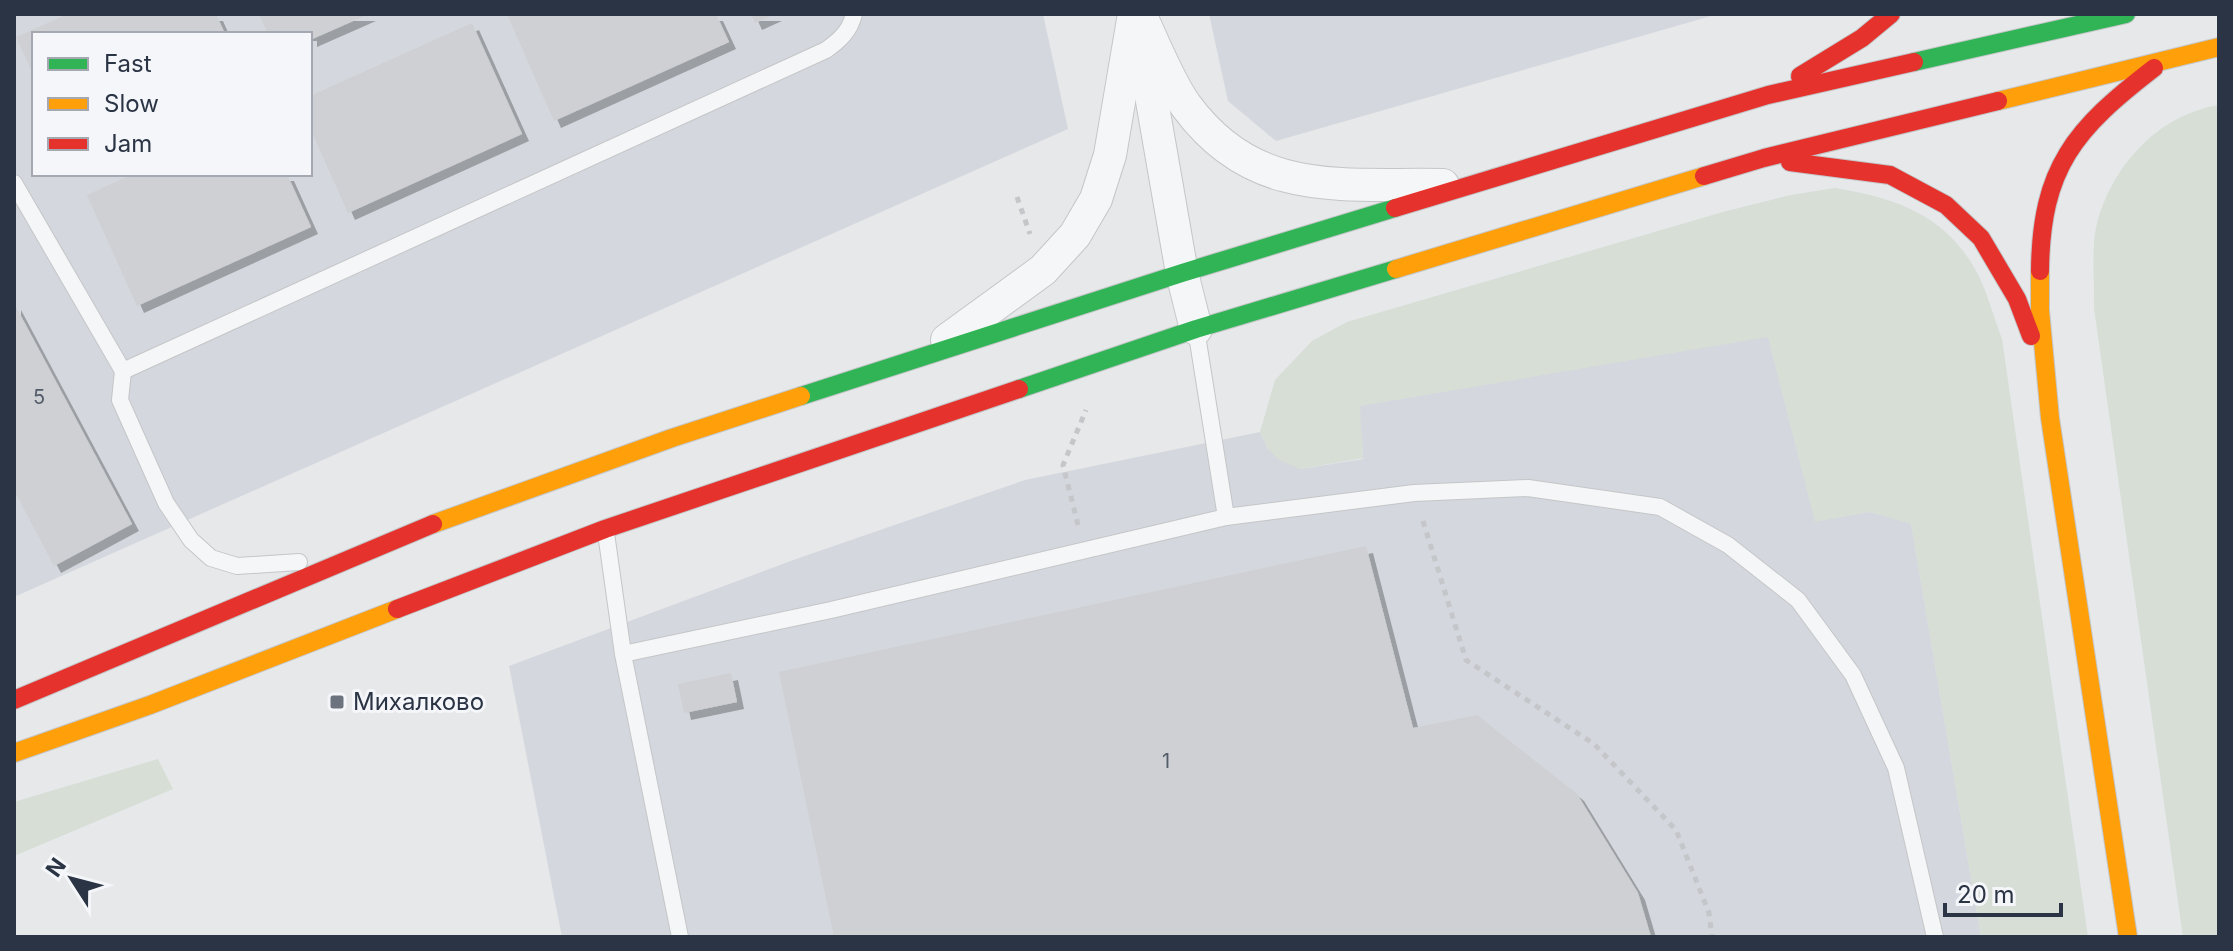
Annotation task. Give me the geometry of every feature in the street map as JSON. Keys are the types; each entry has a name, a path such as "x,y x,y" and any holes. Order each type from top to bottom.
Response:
{"street":[{"path":"1137,14 1186,106 1221,144 1259,168 1308,183 1471,185"},
{"path":"1137,14 1182,273 1196,329"},
{"path":"926,355 1043,270 1075,235 1096,199 1110,155 1137,14"},
{"path":"1768,95 1862,38 1891,14"},
{"path":"15,696 410,532 672,438 926,355 1182,273 1768,95 2126,14"},
{"path":"14,753 150,705 605,529 1196,329 1764,158 2219,47"},
{"path":"2128,937 2046,380 2038,272 2048,207 2059,167 2082,128 2162,62"},
{"path":"1764,158 1890,175 1946,205 1981,238 2017,299 2046,380"}],"lane":[{"path":"123,371 826,50 842,39 854,14"},
{"path":"14,183 123,371 120,400 166,503 191,540 211,558 237,566 348,559"},
{"path":"1196,329 1226,517"},
{"path":"623,654 831,610 1226,517 1414,493 1528,488 1660,507 1728,545 1798,600 1853,675 1896,768 1935,937"},
{"path":"605,529 623,654 680,937"}],"path":[{"path":"1017,197 1031,236"},
{"path":"1085,550 1063,465 1089,401"},
{"path":"1414,493 1466,660 1594,744 1676,830 1709,913 1712,937"}],"shaded area":[{"path":"14,14 1043,14 1068,129 14,597"},
{"path":"1209,14 1718,14 1276,141 1228,101"},
{"path":"2219,105 2219,937 2183,937 2094,308 2094,247 2103,206 2125,165 2157,132 2196,111"},
{"path":"1835,188 1897,203 1932,221 1948,234 1975,269 2002,339 2088,937 1981,937 1911,524 1870,512 1815,522 1768,337 1360,406 1363,458 1300,469 1279,460 1268,449 1260,432 1275,380 1312,341 1347,322 1723,212"},
{"path":"1768,336 1815,521 1870,512 1911,523 1981,937 562,937 509,666 799,558 1025,480 1260,432 1268,449 1300,469 1363,459 1359,406"},
{"path":"158,759 173,789 14,856 14,802"}],"building":[{"path":"68,14 216,14 224,32 32,32 32,72 16,37"},
{"path":"259,14 369,14 312,39 312,32 267,32"},
{"path":"507,14 716,14 729,42 554,121"},
{"path":"751,14 775,14 755,23"},
{"path":"472,23 522,134 348,213 312,132 312,95"},
{"path":"129,176 288,176 311,227 137,306 87,195"},
{"path":"14,303 132,524 54,566 14,490"},
{"path":"1366,546 1413,728 1477,715 1577,794 1638,893 1651,937 834,937 779,672"},
{"path":"731,673 737,702 684,713 678,684"}],"traffic: fast":[{"path":"1914,62 2126,14"},
{"path":"801,396 1395,208"},
{"path":"1019,389 1196,329 1396,269"}],"traffic: slow":[{"path":"1998,101 2219,47"},
{"path":"1396,269 1704,176"},
{"path":"2040,271 2040,310 2050,418 2128,937"},
{"path":"433,524 672,438 801,396"},
{"path":"14,753 150,705 397,609"}],"traffic: jam":[{"path":"1800,76 1862,38 1891,14"},
{"path":"1395,208 1768,95 1914,62"},
{"path":"2040,271 2047,204 2068,153 2103,111 2154,68"},
{"path":"1704,176 1764,158 1998,101"},
{"path":"1790,162 1890,175 1946,205 1981,238 2017,299 2031,336"},
{"path":"397,609 605,529 1019,389"},
{"path":"14,700 433,524"}],"place":[{"name":"Михалково","path":"337,702"}]}
